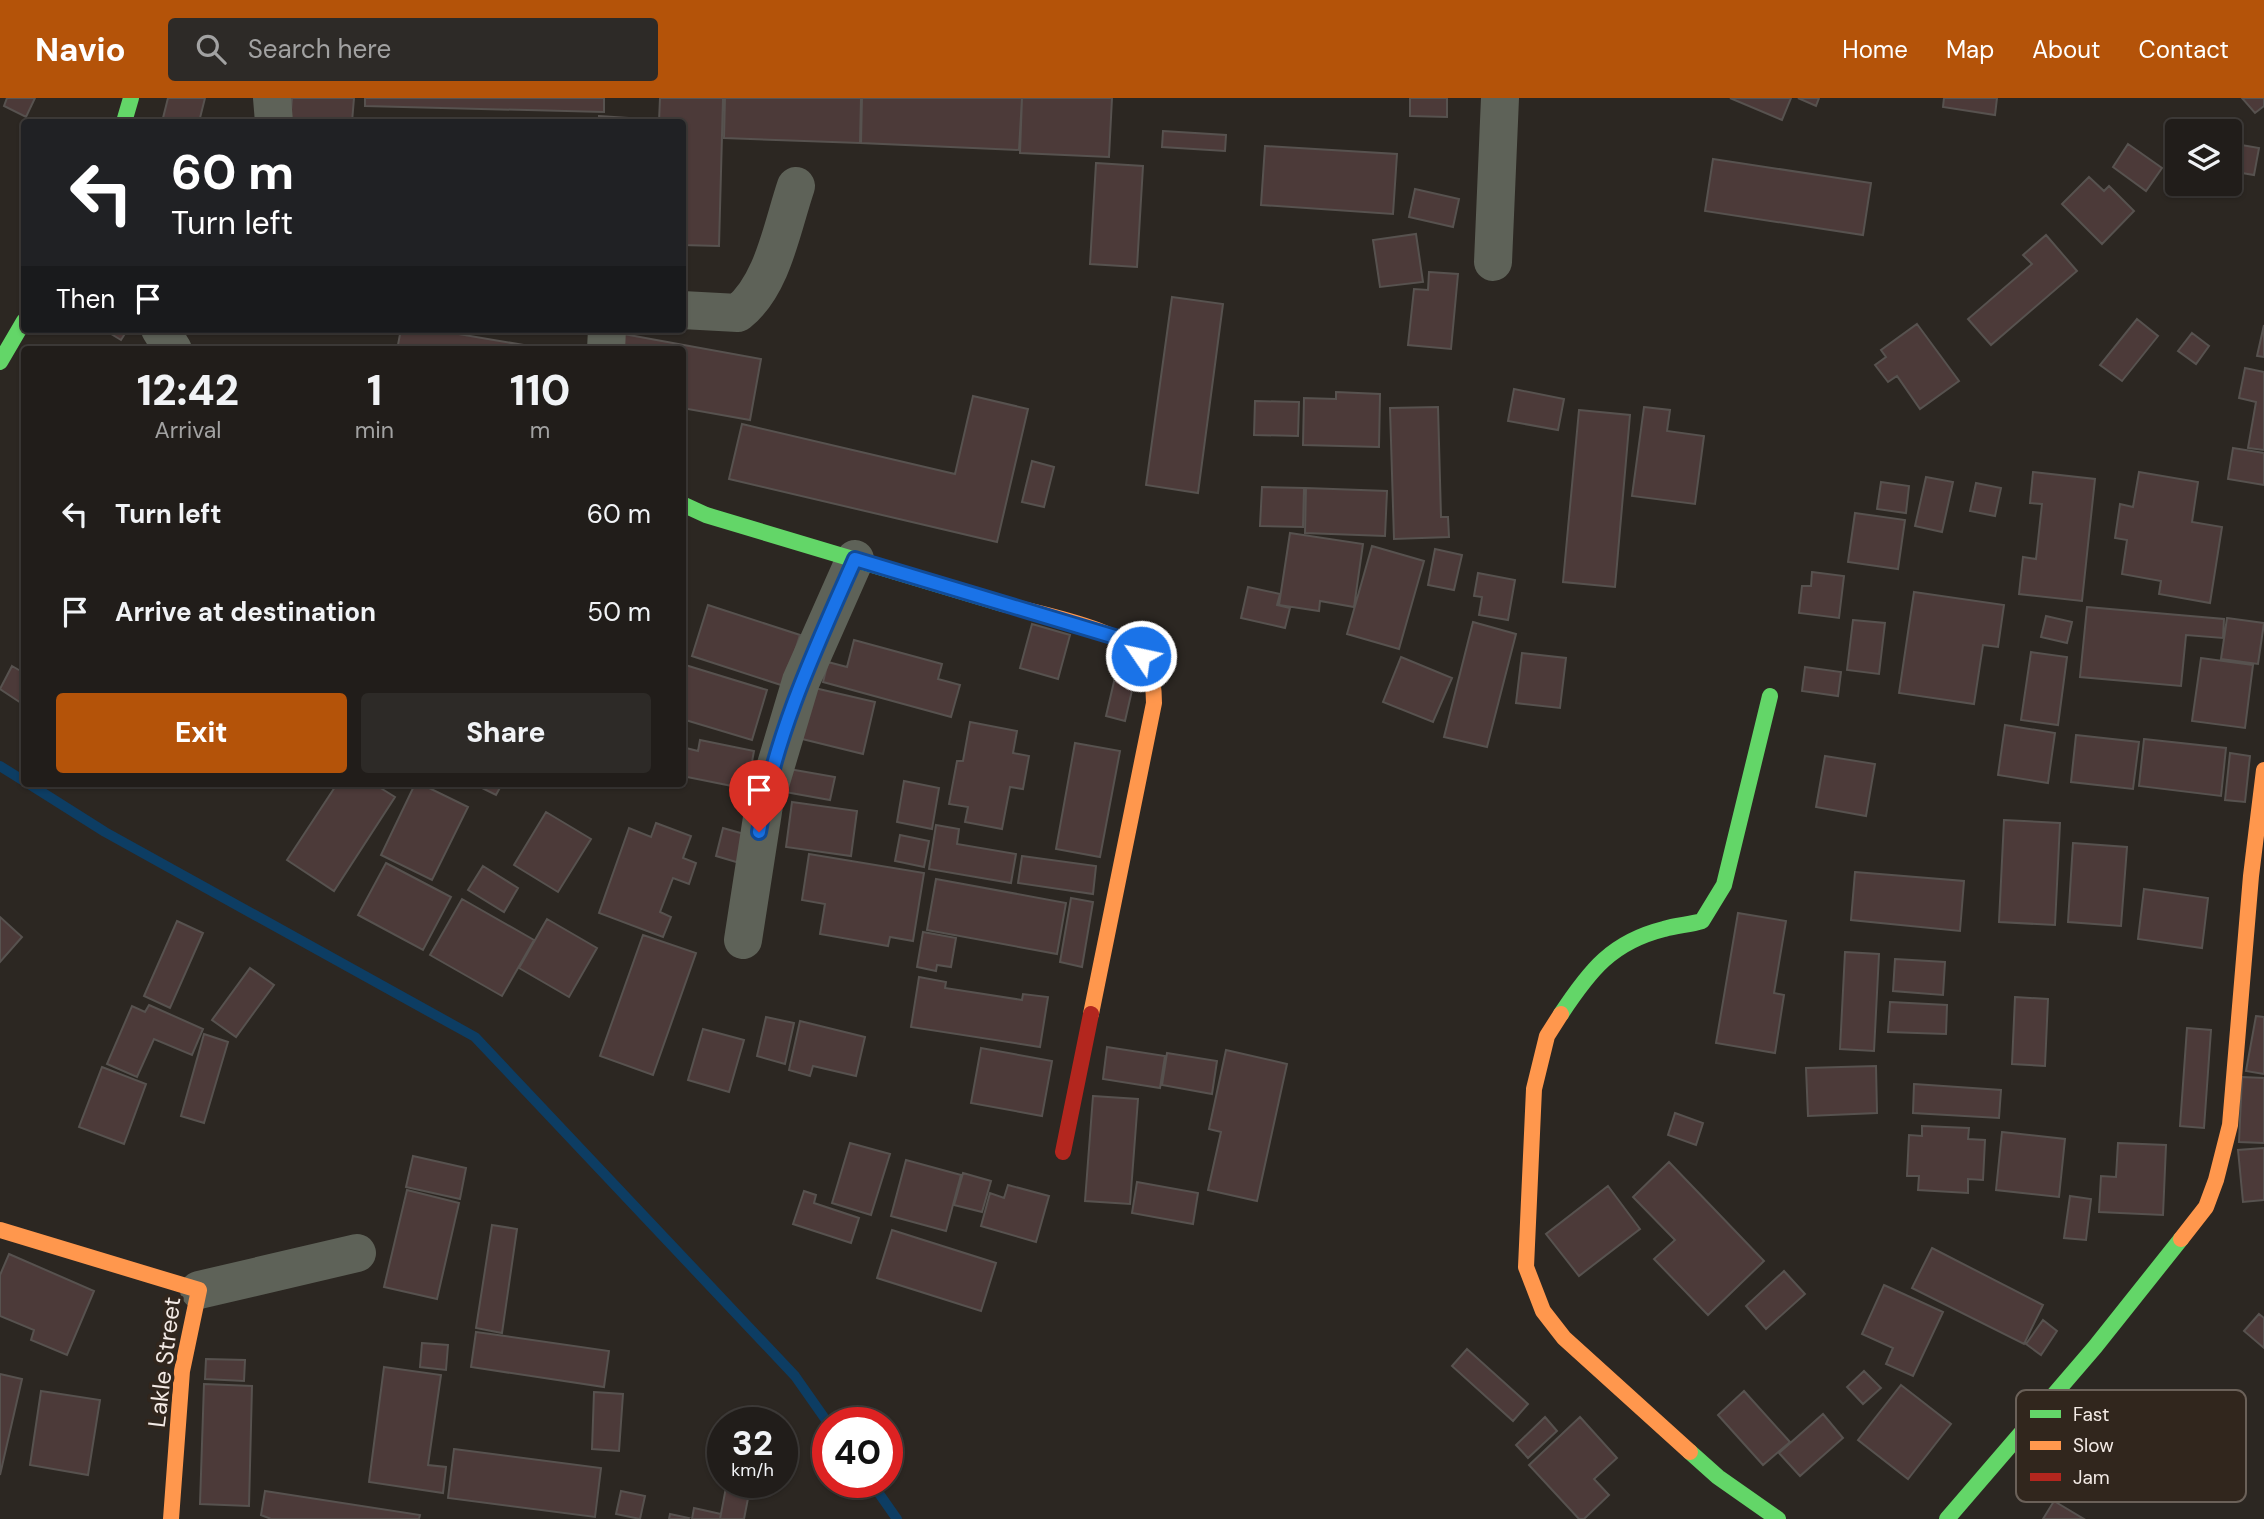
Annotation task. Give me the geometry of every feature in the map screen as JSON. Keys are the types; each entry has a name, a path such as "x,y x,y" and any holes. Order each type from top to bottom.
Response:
{"street":[{"path":"125,119 131,98"},
{"path":"272,98 274,119"},
{"path":"1493,262 1500,98"},
{"path":"686,310 738,313 750,303 771,260 796,186"},
{"path":"0,362 21,326"},
{"path":"686,506 706,515 1115,637 1141,656 1154,675 1154,703 1063,1153"},
{"path":"743,940 764,806 801,681 855,559"},
{"path":"1770,696 1724,885 1712,909 1702,921 1684,928 1666,928 1618,946 1581,984 1546,1036 1534,1089 1526,1257 1533,1290 1542,1311 1564,1338 1718,1477 1778,1519"},
{"path":"2058,1390 2206,1207 2224,1161 2253,985 2264,770"},
{"name":"Lakle Street","path":"0,1230 84,1257 151,1273 199,1290 182,1371 172,1519"},
{"path":"199,1290 357,1253"},
{"path":"1947,1519 2016,1439"}],"building":[{"path":"7,98 35,98 26,117 4,106"},
{"path":"168,98 205,98 200,119 163,118"},
{"path":"292,98 354,98 352,119 290,119"},
{"path":"365,98 604,98 604,112 365,106"},
{"path":"660,98 723,98 719,246 686,245 686,119 659,119"},
{"path":"725,98 861,98 860,143 724,138"},
{"path":"862,98 1022,98 1019,150 861,143"},
{"path":"1022,98 1112,98 1109,157 1020,153"},
{"path":"1410,98 1447,98 1447,117 1410,116"},
{"path":"1730,98 1791,98 1782,120"},
{"path":"1798,98 1819,98 1816,106"},
{"path":"1944,98 1997,98 1995,115 1943,107"},
{"path":"2242,98 2264,98 2264,106 2255,113"},
{"path":"599,116 643,119 599,119"},
{"path":"1163,131 1226,135 1225,151 1162,147"},
{"path":"2128,144 2162,168 2146,191 2113,167"},
{"path":"2242,145 2259,148 2254,175 2242,173"},
{"path":"1265,146 1397,154 1393,214 1261,205"},
{"path":"1713,159 1871,183 1863,235 1705,211"},
{"path":"1096,163 1143,166 1137,267 1090,264"},
{"path":"2089,177 2104,191 2109,186 2134,211 2102,244 2062,204"},
{"path":"1415,189 1459,199 1453,227 1409,217"},
{"path":"1416,234 1423,282 1380,287 1373,240"},
{"path":"2046,235 2077,271 1991,345 1968,319 2032,264 2023,255"},
{"path":"1429,272 1458,274 1451,349 1408,345 1414,289 1428,290"},
{"path":"1172,297 1223,304 1198,493 1146,485"},
{"path":"2137,319 2158,336 2122,381 2100,365"},
{"path":"1917,324 1959,381 1920,409 1897,376 1888,382 1875,365 1886,357 1881,350"},
{"path":"2264,325 2264,357 2257,356"},
{"path":"110,333 125,333 121,340"},
{"path":"400,333 453,333 529,346 398,346"},
{"path":"618,333 761,359 750,420 686,409 686,346 616,346"},
{"path":"2192,333 2209,346 2196,364 2178,351"},
{"path":"2245,368 2264,372 2264,450 2248,448 2256,402 2239,398"},
{"path":"1514,389 1564,399 1558,430 1508,421"},
{"path":"1336,392 1380,394 1379,447 1303,445 1304,398 1336,399"},
{"path":"973,396 1028,409 997,542 729,479 742,424 955,474"},
{"path":"1255,401 1299,402 1298,436 1254,435"},
{"path":"1438,407 1441,517 1448,517 1449,537 1394,539 1390,408"},
{"path":"1644,407 1670,410 1667,431 1704,436 1695,504 1632,496"},
{"path":"1579,410 1630,415 1615,587 1563,582"},
{"path":"2233,448 2264,453 2264,485 2228,479"},
{"path":"1032,461 1054,467 1044,507 1022,502"},
{"path":"2033,472 2095,479 2082,601 2019,594 2023,557 2036,559 2042,504 2030,503"},
{"path":"2139,472 2198,482 2192,522 2222,527 2210,603 2159,594 2161,581 2122,574 2127,540 2115,538 2120,504 2133,507"},
{"path":"1926,477 1953,482 1942,532 1915,526"},
{"path":"1881,482 1909,486 1906,513 1877,509"},
{"path":"1976,483 2001,488 1995,516 1970,511"},
{"path":"1262,487 1304,488 1303,527 1260,526"},
{"path":"1306,488 1387,491 1385,536 1305,533"},
{"path":"1855,513 1905,520 1898,569 1848,562"},
{"path":"1290,533 1363,544 1354,607 1320,601 1319,611 1279,605"},
{"path":"1372,546 1424,561 1399,649 1347,634"},
{"path":"1435,549 1462,555 1454,590 1428,585"},
{"path":"1812,572 1844,576 1839,618 1799,613 1802,586 1811,586"},
{"path":"1478,573 1515,580 1508,620 1479,615 1482,597 1474,596"},
{"path":"1248,587 1280,594 1277,605 1290,608 1285,628 1241,618"},
{"path":"1914,592 2004,605 1998,647 1983,645 1974,704 1899,693"},
{"path":"708,605 800,635 784,686 692,656"},
{"path":"2087,607 2224,619 2223,638 2186,635 2181,686 2080,677"},
{"path":"2046,616 2072,622 2067,643 2041,637"},
{"path":"2227,618 2264,623 2258,664 2221,659"},
{"path":"1853,620 1885,623 1879,674 1847,670"},
{"path":"1473,622 1516,634 1487,747 1444,737"},
{"path":"1032,624 1070,635 1058,679 1020,668"},
{"path":"854,640 942,664 938,679 960,685 951,717 823,682 828,662 847,667"},
{"path":"2031,652 2067,657 2058,725 2021,720"},
{"path":"1522,653 1566,658 1560,708 1516,703"},
{"path":"1401,657 1452,678 1433,722 1383,702"},
{"path":"2201,658 2253,665 2245,728 2192,721"},
{"path":"1119,660 1138,664 1125,721 1106,716"},
{"path":"686,665 767,690 752,740 686,720"},
{"path":"12,666 21,671 21,703 0,689"},
{"path":"1805,667 1841,672 1838,696 1802,691"},
{"path":"806,686 875,702 863,754 794,737"},
{"path":"970,722 1017,731 1013,753 1029,756 1023,789 1010,787 1002,829 965,822 968,807 949,804 957,761 963,761"},
{"path":"2005,725 2055,733 2048,783 1998,775"},
{"path":"2076,735 2139,742 2133,789 2071,782"},
{"path":"2144,739 2226,748 2221,796 2139,786"},
{"path":"700,740 754,751 747,789 686,777 686,748 698,751"},
{"path":"1075,743 1120,751 1100,857 1056,849"},
{"path":"2230,753 2250,756 2245,802 2225,800"},
{"path":"1825,756 1875,764 1866,816 1816,807"},
{"path":"789,769 835,777 830,800 785,792"},
{"path":"904,781 939,788 932,829 897,822"},
{"path":"335,787 379,787 395,797 334,891 287,860"},
{"path":"414,787 427,787 468,807 432,880 381,855"},
{"path":"480,787 500,787 496,795"},
{"path":"792,802 857,811 851,856 786,847"},
{"path":"546,812 591,839 558,892 514,865"},
{"path":"2004,820 2060,823 2055,925 1999,922"},
{"path":"656,823 691,836 683,858 696,863 689,884 673,878 660,912 671,917 663,937 599,913 629,828 651,837"},
{"path":"936,825 959,829 957,844 1016,854 1011,883 929,869"},
{"path":"723,828 751,836 743,864 716,856"},
{"path":"900,835 929,841 924,867 895,861"},
{"path":"2073,843 2127,847 2121,926 2068,922"},
{"path":"809,854 924,873 913,941 890,937 888,946 820,934 825,904 802,900"},
{"path":"1022,856 1096,866 1093,894 1018,883"},
{"path":"386,863 451,897 423,950 358,915"},
{"path":"483,866 518,888 504,912 468,890"},
{"path":"1855,872 1964,881 1960,931 1851,920"},
{"path":"936,879 1066,903 1057,954 927,930"},
{"path":"2144,889 2208,898 2202,948 2138,939"},
{"path":"1071,898 1093,902 1082,967 1060,962"},
{"path":"462,899 534,940 502,996 430,955"},
{"path":"1738,913 1786,921 1774,993 1784,995 1775,1053 1716,1043"},
{"path":"0,917 22,937 0,962"},
{"path":"547,919 597,948 569,997 519,968"},
{"path":"177,921 203,933 170,1008 144,996"},
{"path":"923,932 956,938 951,967 937,965 936,971 917,967"},
{"path":"643,935 696,953 653,1075 600,1056"},
{"path":"1845,952 1879,954 1874,1051 1840,1049"},
{"path":"1895,959 1945,962 1943,995 1893,991"},
{"path":"250,968 274,985 236,1037 212,1020"},
{"path":"919,977 946,982 945,988 1022,1000 1023,994 1048,997 1040,1047 911,1027"},
{"path":"2015,997 2048,999 2045,1066 2012,1064"},
{"path":"1890,1002 1947,1005 1946,1034 1888,1032"},
{"path":"149,1005 203,1029 192,1055 154,1039 137,1077 107,1064 132,1006 145,1012"},
{"path":"2256,1016 2264,1017 2264,1074 2246,1071"},
{"path":"766,1017 794,1023 785,1064 757,1056"},
{"path":"800,1021 865,1037 856,1076 813,1066 810,1076 789,1070"},
{"path":"2187,1028 2211,1030 2204,1128 2180,1126"},
{"path":"703,1029 744,1040 729,1092 688,1080"},
{"path":"204,1034 228,1042 204,1123 181,1116"},
{"path":"1107,1047 1165,1056 1160,1088 1103,1079"},
{"path":"981,1048 1052,1061 1042,1116 971,1103"},
{"path":"1226,1050 1287,1064 1257,1201 1208,1190 1221,1132 1209,1129"},
{"path":"1167,1053 1217,1061 1212,1094 1162,1085"},
{"path":"1876,1066 1877,1113 1808,1116 1806,1068"},
{"path":"102,1067 146,1084 124,1144 79,1127"},
{"path":"2242,1077 2264,1078 2264,1143 2239,1142"},
{"path":"1914,1084 2001,1090 1999,1118 1913,1113"},
{"path":"1093,1096 1138,1099 1130,1204 1085,1201"},
{"path":"1675,1113 1703,1123 1696,1145 1668,1135"},
{"path":"1922,1126 1969,1128 1968,1139 1985,1140 1983,1180 1968,1179 1968,1193 1918,1190 1919,1176 1907,1176 1909,1135 1922,1136"},
{"path":"2002,1132 2065,1139 2059,1197 1996,1190"},
{"path":"850,1143 890,1154 871,1215 832,1203"},
{"path":"2118,1143 2166,1145 2163,1215 2099,1212 2101,1176 2116,1177"},
{"path":"2264,1148 2264,1200 2243,1202 2238,1150"},
{"path":"413,1156 466,1168 460,1199 406,1187"},
{"path":"906,1160 961,1175 946,1231 891,1216"},
{"path":"1669,1162 1764,1261 1708,1315 1654,1259 1675,1240 1633,1197"},
{"path":"963,1173 991,1181 982,1212 954,1205"},
{"path":"1137,1182 1198,1193 1193,1224 1132,1213"},
{"path":"1008,1185 1049,1196 1036,1242 981,1226 990,1193 1004,1198"},
{"path":"1608,1186 1640,1229 1579,1276 1546,1234"},
{"path":"407,1190 459,1203 437,1299 384,1287"},
{"path":"804,1191 816,1195 814,1203 859,1218 851,1243 793,1224"},
{"path":"2070,1196 2091,1199 2086,1240 2064,1238"},
{"path":"492,1225 517,1229 502,1333 476,1328"},
{"path":"892,1230 996,1263 981,1311 877,1278"},
{"path":"1932,1248 2043,1305 2024,1344 1912,1288"},
{"path":"9,1254 94,1291 67,1355 31,1340 34,1330 0,1316 0,1275"},
{"path":"1784,1271 1805,1294 1766,1329 1746,1306"},
{"path":"1884,1285 1943,1312 1913,1376 1886,1364 1893,1348 1862,1334"},
{"path":"2259,1314 2264,1318 2264,1348 2244,1331"},
{"path":"2043,1320 2057,1331 2041,1355 2026,1344"},
{"path":"476,1332 609,1351 604,1387 471,1367"},
{"path":"422,1343 448,1345 446,1370 420,1367"},
{"path":"1467,1349 1528,1404 1513,1421 1452,1366"},
{"path":"206,1359 245,1360 244,1381 205,1379"},
{"path":"384,1367 441,1375 428,1465 446,1467 443,1493 369,1482"},
{"path":"1864,1371 1881,1388 1863,1404 1847,1387"},
{"path":"0,1374 22,1379 0,1475"},
{"path":"204,1384 252,1386 249,1506 200,1504"},
{"path":"1901,1385 1951,1424 1908,1479 1858,1440"},
{"path":"41,1391 100,1400 88,1475 30,1465"},
{"path":"1744,1391 1790,1442 1763,1465 1718,1415"},
{"path":"594,1392 623,1394 619,1451 592,1449"},
{"path":"1823,1414 1843,1438 1800,1476 1779,1453"},
{"path":"1545,1417 1557,1431 1528,1458 1516,1445"},
{"path":"1580,1417 1617,1458 1594,1479 1609,1495 1584,1519 1579,1519 1529,1465"},
{"path":"454,1449 601,1468 595,1517 448,1498"},
{"path":"265,1491 420,1515 419,1519 271,1519 261,1515"},
{"path":"621,1491 645,1496 640,1519 616,1514"},
{"path":"724,1498 748,1498 744,1519 720,1519"},
{"path":"2056,1502 2084,1519 2043,1519"},
{"path":"694,1508 721,1514 720,1519 692,1519"},
{"path":"670,1514 689,1518 669,1519"}],"waterway":[{"path":"0,766 21,779"},
{"path":"34,787 105,832 475,1037 795,1376 817,1407"},
{"path":"882,1498 897,1519"}],"traffic: fast":[{"path":"125,119 131,98"},
{"path":"0,362 21,326"},
{"path":"686,506 706,515 1003,604"},
{"path":"1561,1014 1593,971 1616,950 1646,935 1702,921 1724,885 1770,696"},
{"path":"2058,1390 2181,1239"},
{"path":"1947,1519 2016,1439"},
{"path":"1690,1452 1718,1477 1778,1519"}],"traffic: slow":[{"path":"1003,604 1060,618 1122,641 1137,652 1147,665 1152,679 1154,703 1091,1014"},
{"path":"2181,1239 2206,1207 2230,1125 2251,876 2264,770"},
{"path":"1561,1014 1547,1036 1534,1089 1526,1267 1543,1311 1564,1338 1690,1452"},
{"path":"0,1230 199,1290 182,1371 171,1519"}],"traffic: jam":[{"path":"1063,1152 1091,1014"}],"route":[{"path":"759,832 764,806 801,681 855,559 1115,637 1141,656"}]}
